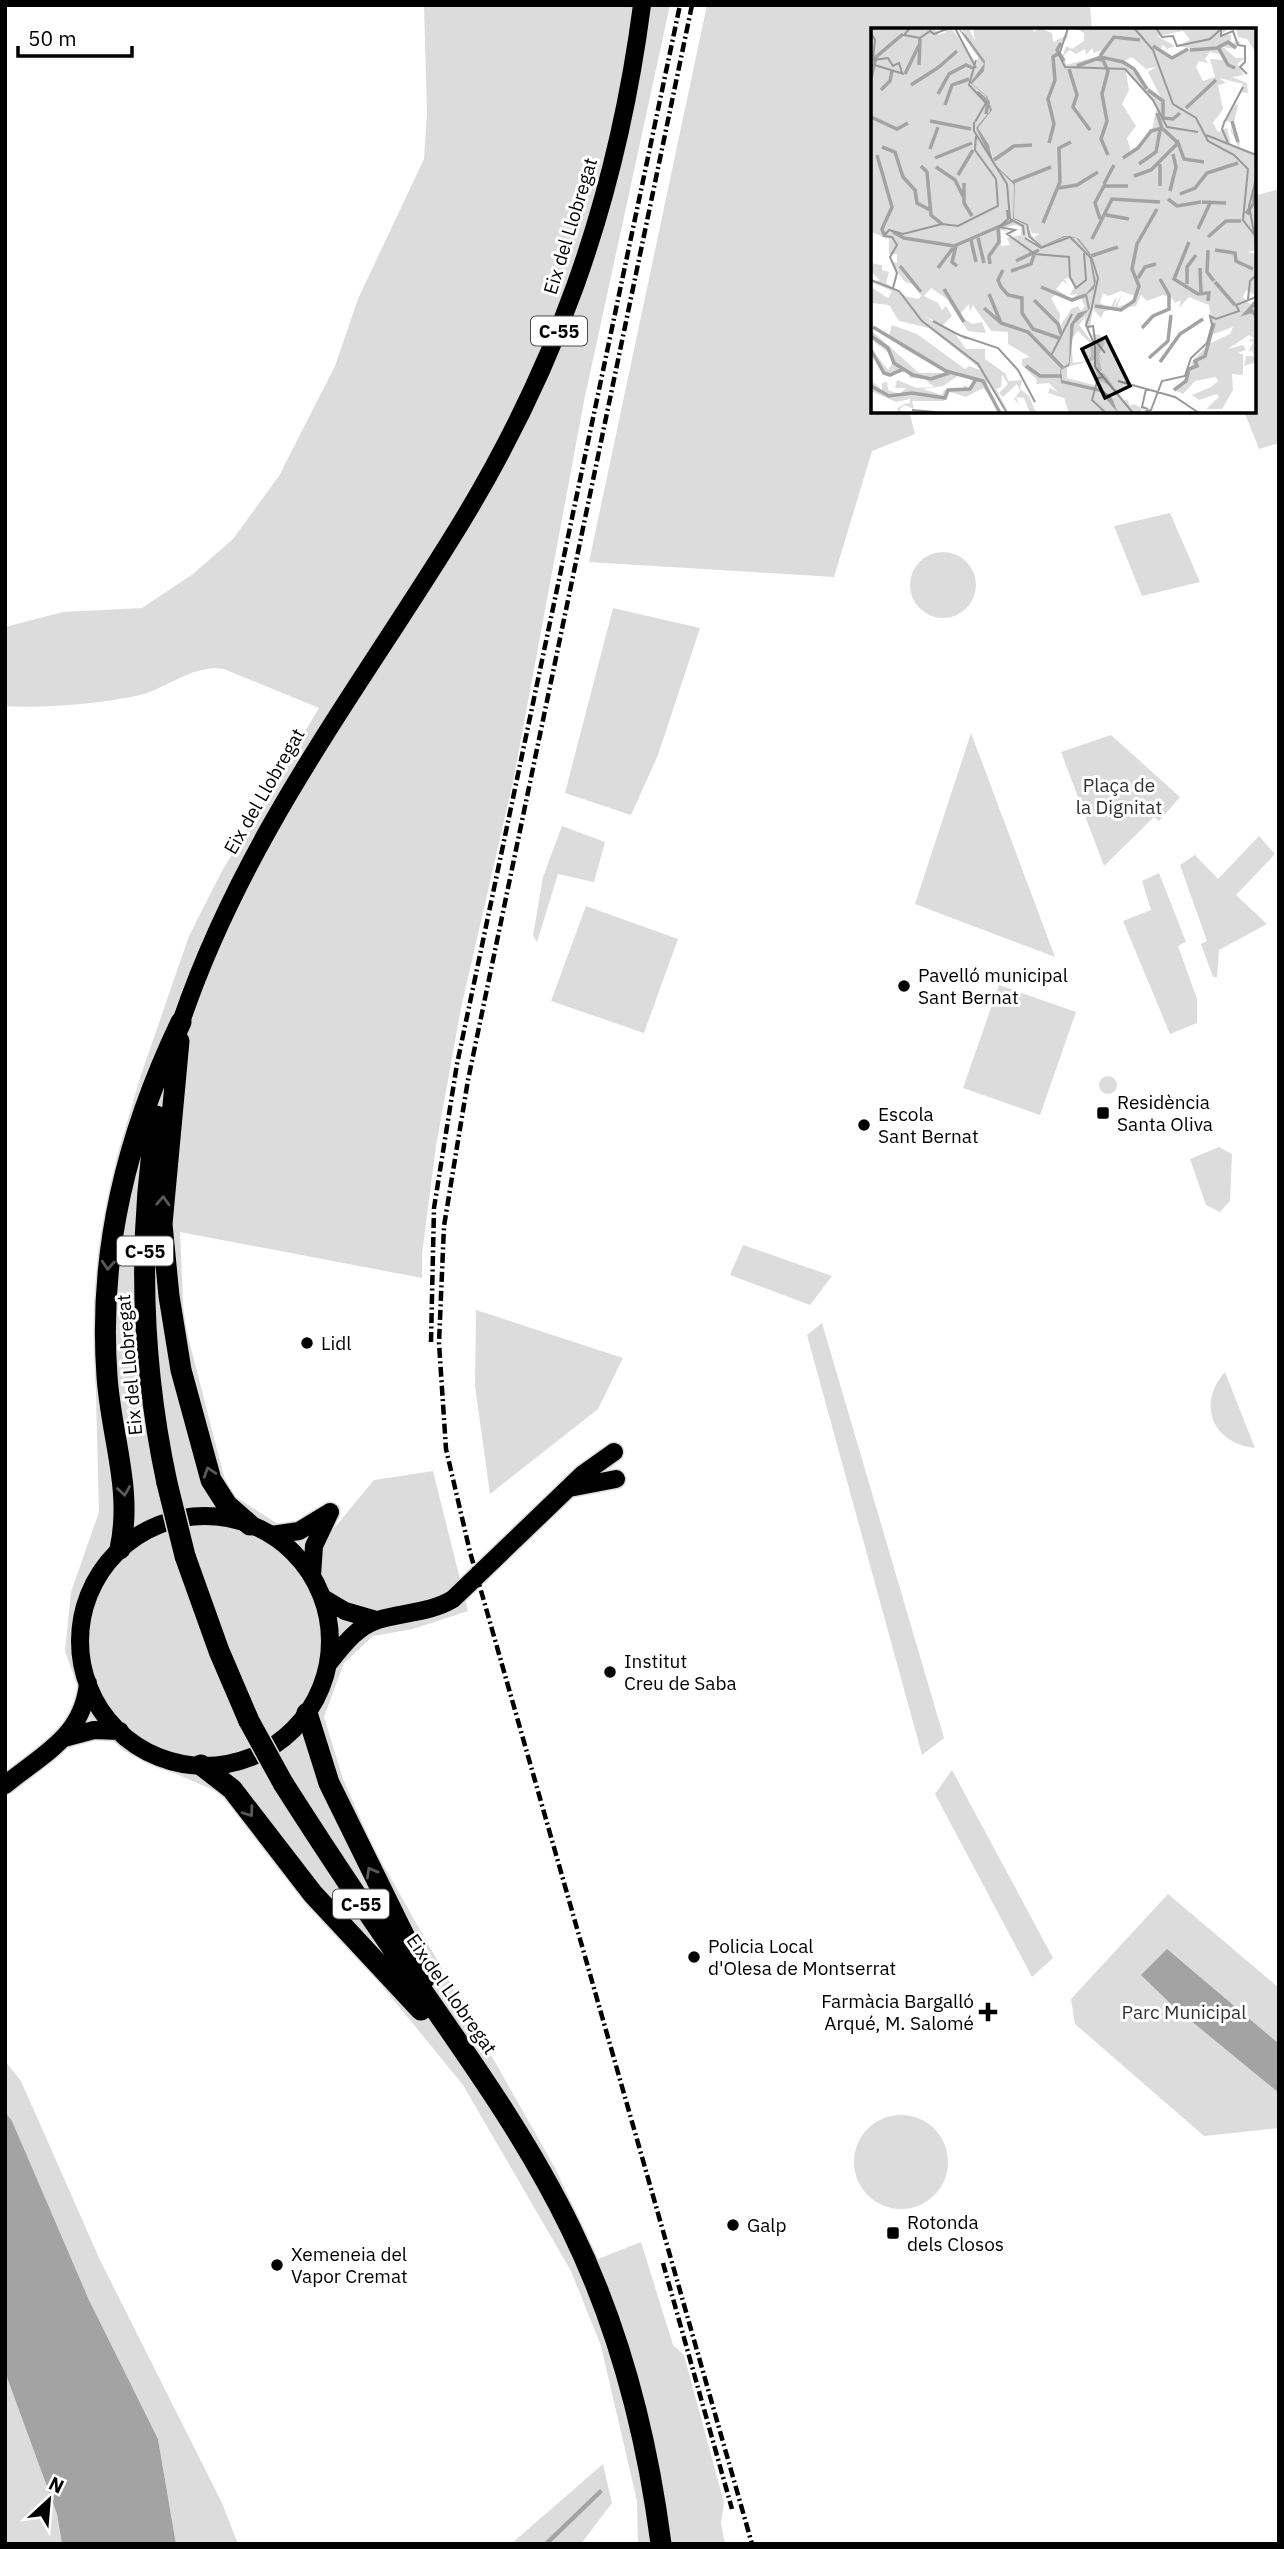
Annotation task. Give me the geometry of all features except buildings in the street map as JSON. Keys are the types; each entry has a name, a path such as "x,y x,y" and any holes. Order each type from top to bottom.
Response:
{"highway":[{"name":"Eix del Llobregat","path":"181,1023 157,1116 146,1206 144,1287 150,1377 167,1483 185,1556 214,1640 249,1721 283,1783 344,1878 516,2129 571,2229 595,2283 639,2418 662,2544"},
{"path":"181,1023 163,1211 169,1296 181,1370 211,1480 227,1505 250,1525"},
{"path":"120,1549 127,1515 107,1378 105,1337 109,1253 138,1122 153,1080 181,1023"},
{"path":"307,1713 329,1783 444,2021"},
{"path":"201,1765 232,1789 313,1894 430,2020 460,2044"}],"main road":[{"name":"Eix del Llobregat","path":"181,1023 195,981 228,906 283,800 337,712 449,544 533,393 573,296 602,211 627,107 642,5"},
{"path":"328,1664 347,1640 376,1620 430,1609 453,1599 566,1489 614,1452"},
{"path":"566,1489 616,1479"},
{"path":"271,1535 299,1531 330,1512 314,1546 312,1576"},
{"path":"195,1516 223,1517 271,1535 294,1553 312,1576 323,1598 329,1631 328,1664 321,1690 307,1713 283,1739 268,1749 236,1762 201,1765 166,1759 141,1747 120,1731 96,1701 88,1683 80,1645 83,1612 100,1573 120,1549 142,1533 168,1522 195,1516"},
{"path":"323,1598 345,1611 376,1620"},
{"path":"5,1785 61,1739 80,1719 88,1683"},
{"path":"61,1739 93,1730 120,1731"}],"green space":[{"path":"424,5 670,5 584,401 513,782 461,1008 436,1146 422,1254 422,1278 180,1232 184,1321 228,1492 281,1526 335,1527 374,1480 433,1471 468,1611 413,1629 373,1636 344,1663 324,1717 343,1779 372,1845 555,2168 598,2259 641,2242 673,2345 684,2355 724,2503 721,2523 725,2544 638,2544 637,2501 601,2346 571,2271 463,2085 227,1796 124,1751 89,1718 65,1651 71,1592 99,1512 94,1316 117,1156 141,1075 189,936 222,871 319,708 224,669 214,668 194,672 144,694 130,697 55,706 5,706 5,627 63,612 142,608 193,574 233,539 279,476 335,366 358,299 424,159 427,113"},
{"path":"707,5 1090,5 1092,28 871,28 871,413 910,413 915,434 872,451 834,577 589,562"},
{"path":"1279,189 1279,443 1259,449 1245,413 1256,413 1256,195"},
{"path":"1170,513 1200,582 1142,596 1114,526"},
{"path":"949,552 967,561 974,572 974,598 967,609 956,616 937,618 919,609 912,598 910,579 919,561 930,554"},
{"path":"613,608 700,628 658,755 631,815 565,793"},
{"path":"971,733 1055,957 915,904"},
{"name":"Plaça de la Dignitat","path":"1111,735 1180,797 1159,821 1154,817 1104,866 1061,752"},
{"path":"562,826 605,842 594,882 558,874 537,942 533,936 543,877"},
{"path":"1259,836 1275,854 1236,895 1267,924 1219,950 1217,977 1213,977 1201,944 1207,941 1180,865 1195,855 1218,879"},
{"path":"1159,873 1186,942 1178,946 1197,999 1197,1023 1170,1034 1123,921 1151,910 1142,881"},
{"path":"586,906 678,939 644,1033 551,1001"},
{"path":"999,985 1076,1012 1040,1115 963,1088"},
{"path":"1108,1076 1114,1079 1117,1085 1114,1091 1108,1094 1102,1091 1099,1085 1102,1079"},
{"path":"1219,1147 1232,1154 1230,1201 1220,1212 1206,1205 1190,1159"},
{"path":"743,1245 832,1276 810,1305 730,1275"},
{"path":"476,1310 623,1358 598,1409 490,1494 475,1386"},
{"path":"822,1323 944,1738 922,1755 807,1335"},
{"path":"1225,1372 1255,1448 1229,1439 1219,1431 1213,1420 1212,1397 1216,1384"},
{"path":"952,1770 1053,1958 1032,1977 935,1794"},
{"name":"Parc Municipal","path":"1168,1894 1279,1988 1279,2128 1204,2136 1075,2024 1071,1999"},
{"path":"5,2061 21,2081 100,2260 222,2503 238,2544 176,2544 158,2439 89,2300 12,2121 5,2112"},
{"path":"901,2115 919,2119 934,2129 944,2144 948,2162 944,2180 934,2195 919,2205 901,2209 883,2205 868,2195 858,2180 854,2162 858,2144 868,2129 883,2119"},
{"path":"5,2372 57,2514 62,2544 5,2544"},
{"path":"603,2464 612,2503 581,2544 511,2544"}],"shaded area":[{"path":"1167,1949 1279,2044 1279,2093 1173,2006 1141,1975"},
{"path":"5,2112 12,2121 89,2300 158,2439 176,2544 62,2544 57,2514 5,2372"}],"waterway":[{"path":"546,2544 600,2492"}],"railway":[{"path":"431,1342 434,1208 457,1064 680,5"},
{"path":"692,5 468,1080 444,1226 439,1343 446,1449 470,1552 752,2544"},
{"path":"663,2263 732,2509"}],"place":[{"name":"Pavelló municipal Sant Bernat","path":"904,986"},
{"name":"Residència Santa Oliva","path":"1103,1113"},
{"name":"Escola Sant Bernat","path":"864,1125"},
{"name":"Lidl","path":"307,1343"},
{"name":"Institut Creu de Saba","path":"610,1672"},
{"name":"Policia Local d'Olesa de Montserrat","path":"694,1957"},
{"name":"Farmàcia Bargalló Arqué, M. Salomé","path":"988,2012"},
{"name":"Galp","path":"733,2225"},
{"name":"Rotonda dels Closos","path":"893,2233"},
{"name":"Xemeneia del Vapor Cremat","path":"277,2265"}]}
